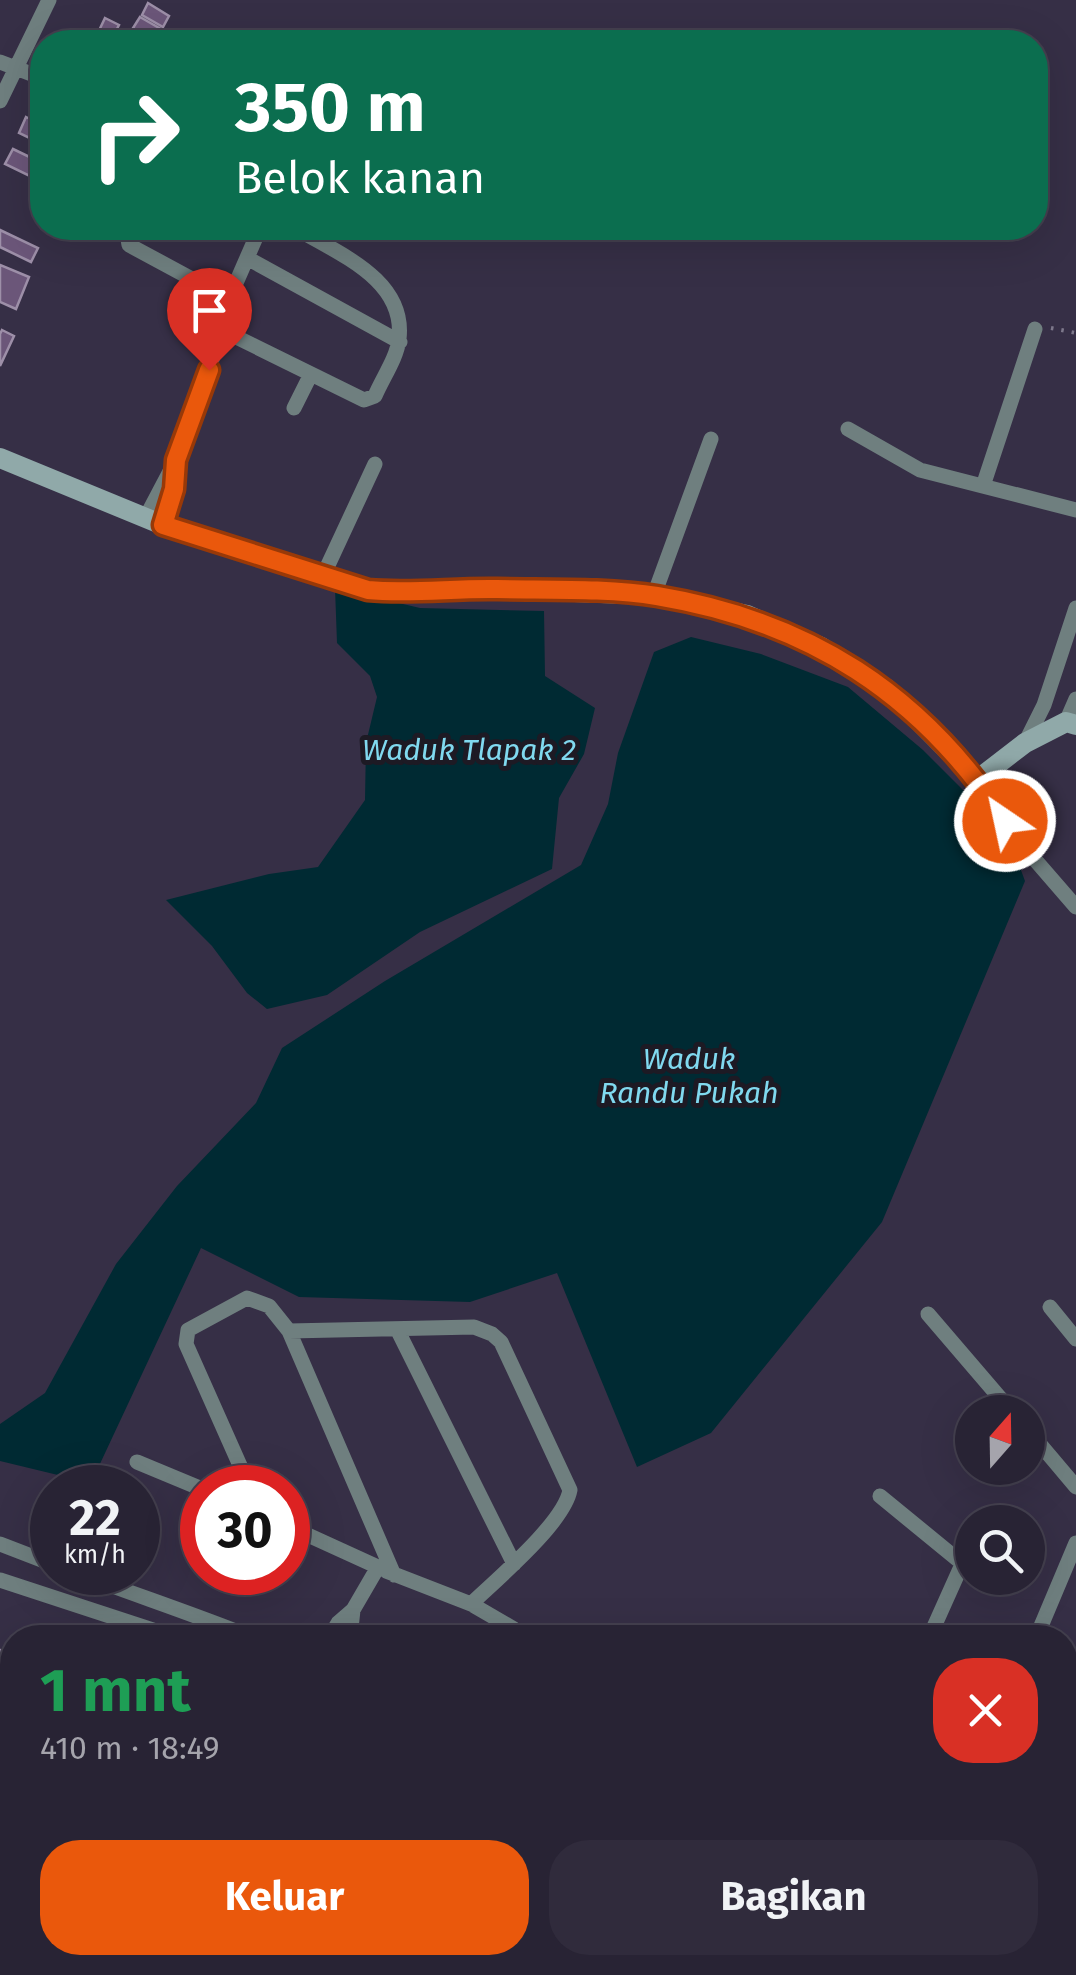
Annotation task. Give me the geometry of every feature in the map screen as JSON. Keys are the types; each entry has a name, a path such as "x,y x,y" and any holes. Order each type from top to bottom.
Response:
{"main road":[{"path":"0,458 154,521 368,590 399,593 495,589 654,596 747,616 821,647 887,689 977,780 1025,743 1071,723"}],"street":[{"path":"34,30 48,0"},
{"path":"0,101 30,39"},
{"path":"0,62 30,73"},
{"path":"128,240 129,246 229,299"},
{"path":"154,521 174,489 176,460 222,330 229,299 255,240"},
{"path":"222,330 310,376 371,400 400,342 398,306 373,276 315,240"},
{"path":"247,258 400,342"},
{"path":"983,486 1035,328"},
{"path":"294,408 310,376"},
{"path":"848,429 920,470 1076,510"},
{"path":"654,596 711,440"},
{"path":"322,578 375,464"},
{"path":"1025,743 1044,705 1076,608"},
{"path":"1071,723 1076,699"},
{"path":"977,780 1017,839 1076,907"},
{"path":"240,1465 186,1344 186,1336 188,1330 247,1298 269,1306 289,1331 394,1575"},
{"path":"1050,1307 1076,1338"},
{"path":"928,1314 997,1395"},
{"path":"289,1331 474,1328 501,1342 570,1490 564,1509 471,1604"},
{"path":"397,1329 514,1564"},
{"path":"1045,1450 1076,1487"},
{"path":"137,1462 180,1480"},
{"path":"880,1496 955,1557"},
{"path":"310,1536 394,1575 471,1604 507,1625"},
{"path":"1041,1625 1076,1543"},
{"path":"0,1544 30,1556"},
{"path":"352,1625 354,1610 378,1567"},
{"path":"0,1580 120,1625"},
{"path":"936,1625 955,1582"},
{"path":"135,1595 222,1625"},
{"path":"142,1625 151,1601"},
{"path":"176,1625 181,1608"},
{"path":"337,1625 354,1610"}],"path":[{"path":"1035,328 1076,333"}],"water":[{"name":"Waduk Tlapak 2","path":"335,588 420,608 544,611 545,676 595,708 584,754 559,798 552,869 420,932 327,995 267,1009 247,993 212,946 166,900 269,874 318,867 365,800 366,743 377,697 370,676 337,643"},
{"name":"Waduk Randu Pukah","path":"691,637 761,654 848,687 923,750 1008,835 1025,881 882,1222 711,1433 637,1467 557,1273 470,1302 299,1297 201,1248 99,1465 30,1465 30,1468 0,1461 0,1424 45,1393 116,1264 177,1186 256,1103 282,1048 385,981 581,865 608,804 618,753 654,652"}],"building":[{"path":"148,3 169,16 163,27 142,15"},
{"path":"140,17 163,30 137,30 133,28"},
{"path":"105,18 119,25 116,30 99,30"},
{"path":"26,117 30,119 30,138 19,133"},
{"path":"13,149 30,157 30,176 5,164"},
{"path":"0,230 38,248 31,262 0,247"},
{"path":"0,265 29,277 16,309 0,302"},
{"path":"2,330 14,336 0,366 0,334"}],"route":[{"path":"209,370 176,460 174,489 163,525 368,590 399,593 495,589 654,596 747,616 821,647 887,689 977,780 1005,821"}]}
